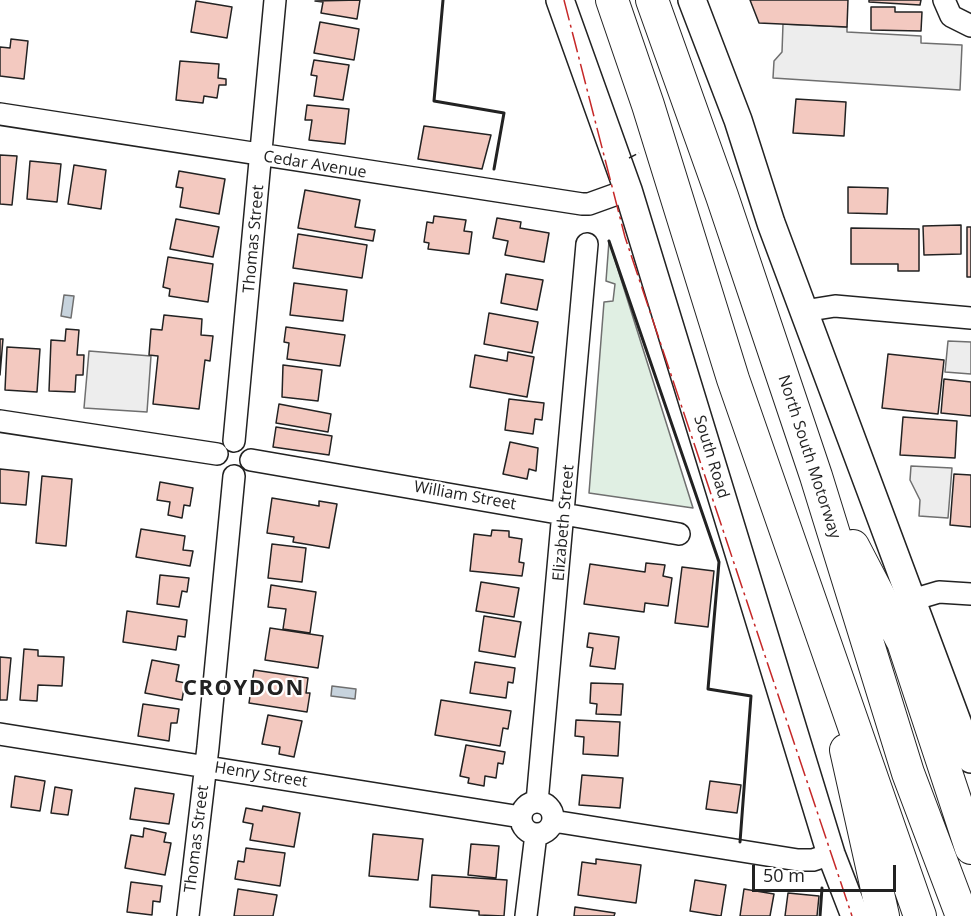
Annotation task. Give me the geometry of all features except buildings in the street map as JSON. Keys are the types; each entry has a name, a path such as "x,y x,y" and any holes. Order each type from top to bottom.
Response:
{"highway":[{"path":"612,0 648,105 733,378 776,496 825,647 920,916"},
{"name":"North South Motorway","path":"651,0 722,196 816,476 908,773 962,916"},
{"path":"816,476 903,642 971,848"},
{"path":"825,647 883,916"}],"main road":[{"name":"South Road","path":"560,0 628,190 831,854 855,916"},
{"path":"692,0 738,120 771,223 971,759"}],"street":[{"name":"Thomas Street","path":"234,441 275,0"},
{"path":"944,0 951,16 971,26"},
{"name":"Cedar Avenue","path":"0,114 262,157 582,204 589,204 628,190"},
{"name":"Elizabeth Street","path":"537,802 565,513 587,244"},
{"path":"804,311 835,306 971,318"},
{"path":"0,421 217,454"},
{"path":"234,441 244,445 251,460 244,472 234,476 222,471 217,454 225,444 234,441"},
{"name":"William Street","path":"251,460 678,534"},
{"name":"Thomas Street","path":"188,916 206,766 234,476"},
{"path":"912,600 939,592 971,594"},
{"name":"Henry Street","path":"0,734 521,817"},
{"path":"526,916 544,827 548,807 537,802 529,804 521,817 523,826 544,827 798,860 813,860 831,854"}],"green space":[{"path":"609,241 693,508 589,493 604,302 613,301 615,284 606,281"}],"shaded area":[{"path":"783,24 847,27 847,32 921,36 921,43 962,45 960,90 773,78 774,61 782,52"},
{"path":"64,295 74,296 71,318 61,316"},
{"path":"948,341 971,342 971,374 945,372"},
{"path":"89,351 151,356 147,412 84,408"},
{"path":"911,466 952,468 948,518 919,516 920,500 910,480"},
{"path":"332,686 356,689 355,699 331,696"}],"fence":[{"path":"629,158 639,153"}],"wall":[{"path":"443,0 434,101 504,113 494,169"},
{"path":"609,241 719,562 708,689 751,696 740,842"},
{"path":"820,916 822,888"}],"power":[{"path":"564,0 625,237 852,916"}],"district":[{"name":"CROYDON","path":"244,689"}]}
